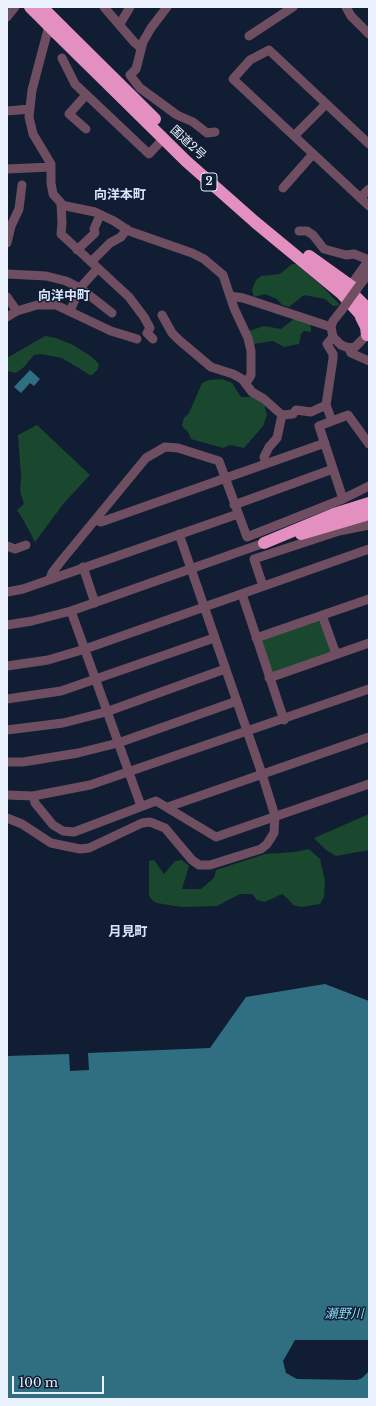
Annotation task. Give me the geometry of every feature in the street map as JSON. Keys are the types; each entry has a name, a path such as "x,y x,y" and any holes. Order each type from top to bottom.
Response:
{"highway":[{"name":"国道2号","path":"30,7 59,30 191,154 259,215 348,289 363,310"},
{"name":"国道2号","path":"42,7 59,30 163,139 232,202 363,310"},
{"path":"309,256 355,286 369,304"},
{"path":"363,310 368,331"},
{"path":"264,543 334,514 369,503"},
{"path":"264,543 369,509"},
{"path":"264,543 275,542 369,514"}],"street":[{"path":"7,18 15,7"},
{"path":"47,7 50,24 32,90 29,117 33,134 51,167 53,194 61,206 61,234 129,297 150,328"},
{"path":"104,7 141,48"},
{"path":"120,24 130,7"},
{"path":"167,7 151,28 141,48 136,69 130,75 140,88 177,115 193,122 207,133 215,132"},
{"path":"249,36 293,7"},
{"path":"346,7 351,16 369,34"},
{"path":"369,144 269,50 250,60 233,79 369,206"},
{"path":"62,58 75,84 149,154 163,139"},
{"path":"86,95 69,114 86,130"},
{"path":"294,136 326,104"},
{"path":"7,111 30,109"},
{"path":"283,188 313,154"},
{"path":"7,169 51,167"},
{"path":"7,243 11,226 20,209 22,185"},
{"path":"360,198 369,189"},
{"path":"61,206 100,215 127,230 192,253 204,259 223,276 250,345 251,375 246,383"},
{"path":"77,250 95,233 94,229 100,215"},
{"path":"91,262 110,243 121,237 127,230"},
{"path":"299,231 307,231 313,235 324,249 346,256 354,254 369,260 341,311 333,321 331,327 333,336 341,345 349,348 355,347 368,331"},
{"path":"70,311 80,288 98,268"},
{"path":"355,286 369,273"},
{"path":"7,274 46,276 66,281 80,288 112,313"},
{"path":"230,296 243,298 331,327"},
{"path":"7,297 17,311"},
{"path":"7,317 17,311 46,304 56,305 111,331 137,339"},
{"path":"153,339 146,333 163,318 179,340 211,367 233,374 246,383 252,392 264,399 282,415 293,414 296,410 311,412 326,405"},
{"path":"332,421 326,405 334,359 333,354 327,344 333,336"},
{"path":"349,348 351,352 369,361"},
{"path":"266,464 264,457 269,447 277,438 282,415"},
{"path":"343,499 319,426 348,415 369,444"},
{"path":"95,520 101,522 325,443"},
{"path":"50,579 52,573 146,458 165,447 178,448 219,461 247,537 343,499 369,486"},
{"path":"7,592 24,589 179,534 334,469"},
{"path":"263,586 254,559 339,531 369,525"},
{"path":"7,818 22,824 51,843 80,849 89,848 142,823 150,822 165,828 192,860 199,865 210,865 261,849 267,844 274,833 276,816 179,534"},
{"path":"7,625 32,622 71,611 264,543"},
{"path":"7,546 15,549 26,545"},
{"path":"7,666 48,660 84,649 369,549"},
{"path":"82,568 95,602"},
{"path":"242,594 284,720"},
{"path":"256,638 369,599"},
{"path":"71,611 94,680 141,806"},
{"path":"322,615 336,654"},
{"path":"7,699 61,691 214,638"},
{"path":"269,678 369,643"},
{"path":"7,730 63,723 106,712 225,669"},
{"path":"7,795 33,796 90,785 128,774 369,690"},
{"path":"7,762 23,762 78,753 118,743 237,701"},
{"path":"168,807 369,737"},
{"path":"33,796 35,803 53,825 63,831 74,832 156,801 216,837 369,784"}],"green space":[{"path":"292,264 296,264 322,286 339,304 338,306 333,306 325,299 304,295 289,307 282,305 277,299 265,294 254,297 252,290 256,280 261,276 280,274"},
{"path":"294,319 310,324 311,329 311,332 304,331 301,334 299,344 284,347 273,341 254,344 249,331 264,326 281,329"},
{"path":"45,336 56,338 73,345 92,357 99,364 98,369 90,375 62,358 40,354 34,355 24,367 16,373 7,371 7,358"},
{"path":"222,379 232,383 241,397 255,397 264,404 267,415 263,426 244,448 230,445 223,448 191,439 188,432 182,426 184,418 189,413 202,383 209,380"},
{"path":"37,425 90,475 64,503 35,542 17,510 24,504 20,491 21,476 18,435"},
{"path":"319,621 333,652 276,674 271,672 262,644 263,639"},
{"path":"369,814 369,850 336,856 326,850 314,838"},
{"path":"309,849 320,859 325,881 324,897 320,904 301,907 293,905 282,894 265,902 257,900 252,894 240,894 217,906 181,907 157,903 149,896 149,861 154,860 164,874 175,861 182,860 189,866 182,889 201,889 214,878 216,870 265,854 295,852"}],"water":[{"path":"30,370 40,379 34,386 30,383 21,393 14,387"},
{"name":"瀬野川","path":"325,984 369,1001 369,1340 295,1340 283,1361 286,1373 297,1379 357,1380 362,1378 369,1371 369,1399 7,1399 7,1056 69,1054 70,1071 89,1070 88,1053 210,1048 246,997"}],"district":[{"name":"向洋本町","path":"120,195"},
{"name":"向洋中町","path":"64,296"},
{"name":"月見町","path":"128,932"}]}
